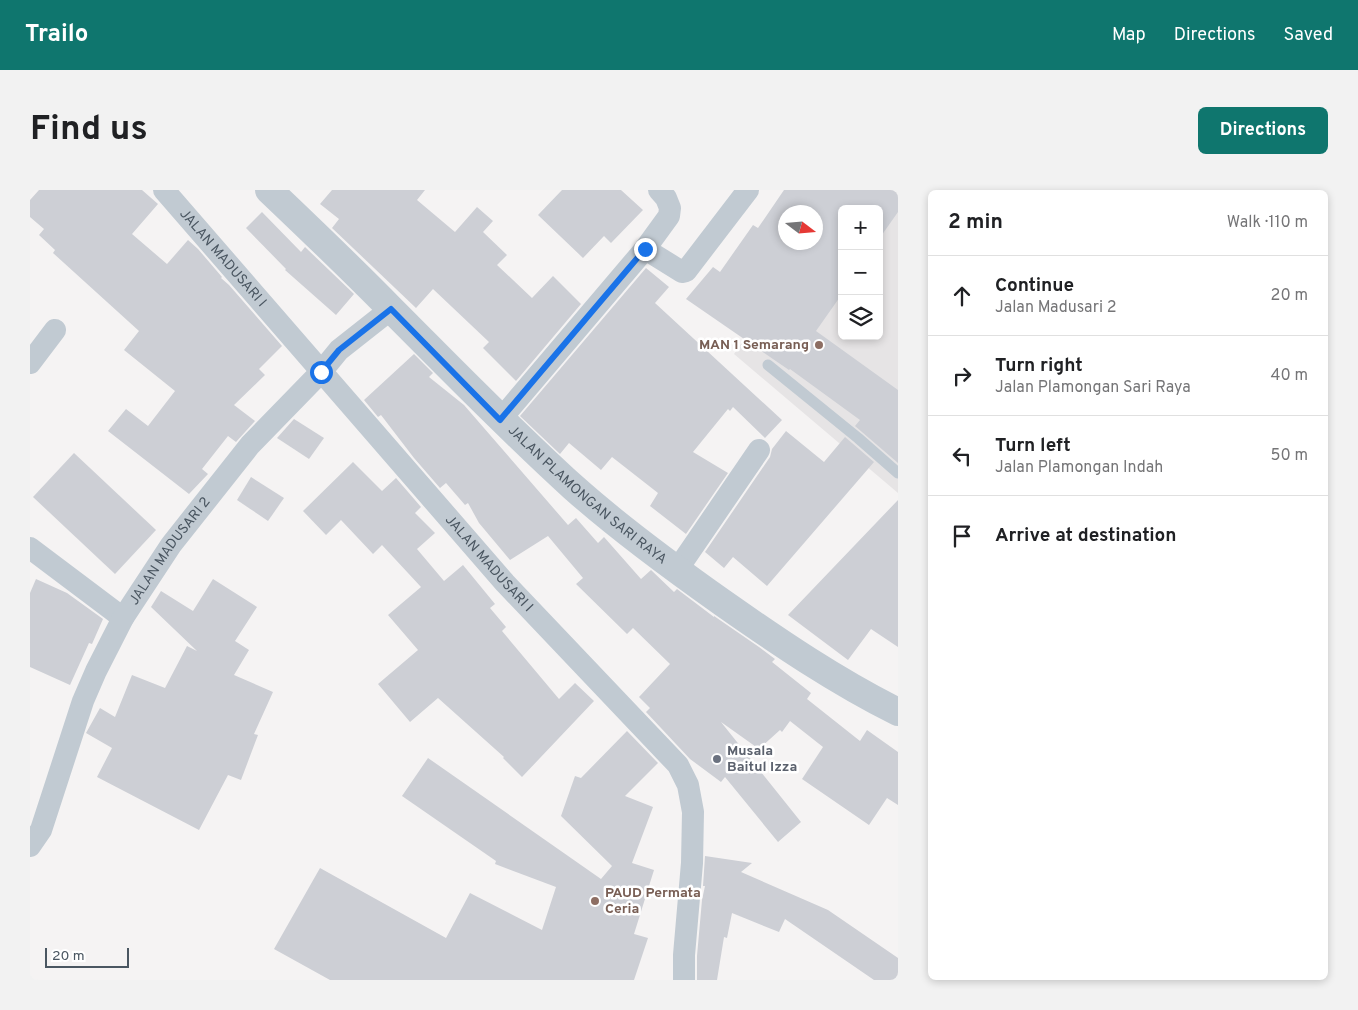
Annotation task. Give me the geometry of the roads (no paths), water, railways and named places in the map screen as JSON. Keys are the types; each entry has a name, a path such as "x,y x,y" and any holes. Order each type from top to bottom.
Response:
{"street":[{"name":"JALAN MADUSARI I","path":"164,190 504,583 678,766 688,785 694,812 684,980"},
{"name":"JALAN PLAMONGAN SARI RAYA","path":"270,190 500,420 575,489 677,570 818,668 897,710"},
{"path":"500,420 645,249 669,216 670,208 666,198 659,190"},
{"path":"645,249 682,272 686,271 748,190"},
{"name":"JALAN MADUSARI 2","path":"30,846 41,830 83,702 96,671 123,618 171,545 250,445 321,372 339,350 391,309"},
{"path":"30,363 55,330"},
{"path":"677,570 759,450"},
{"path":"30,548 123,618"}],"lane":[{"path":"768,365 898,473"}],"place":[{"name":"MAN 1 Semarang","path":"819,345"},
{"name":"Musala Baitul Izza","path":"717,759"},
{"name":"PAUD Permata Ceria","path":"595,901"}]}
